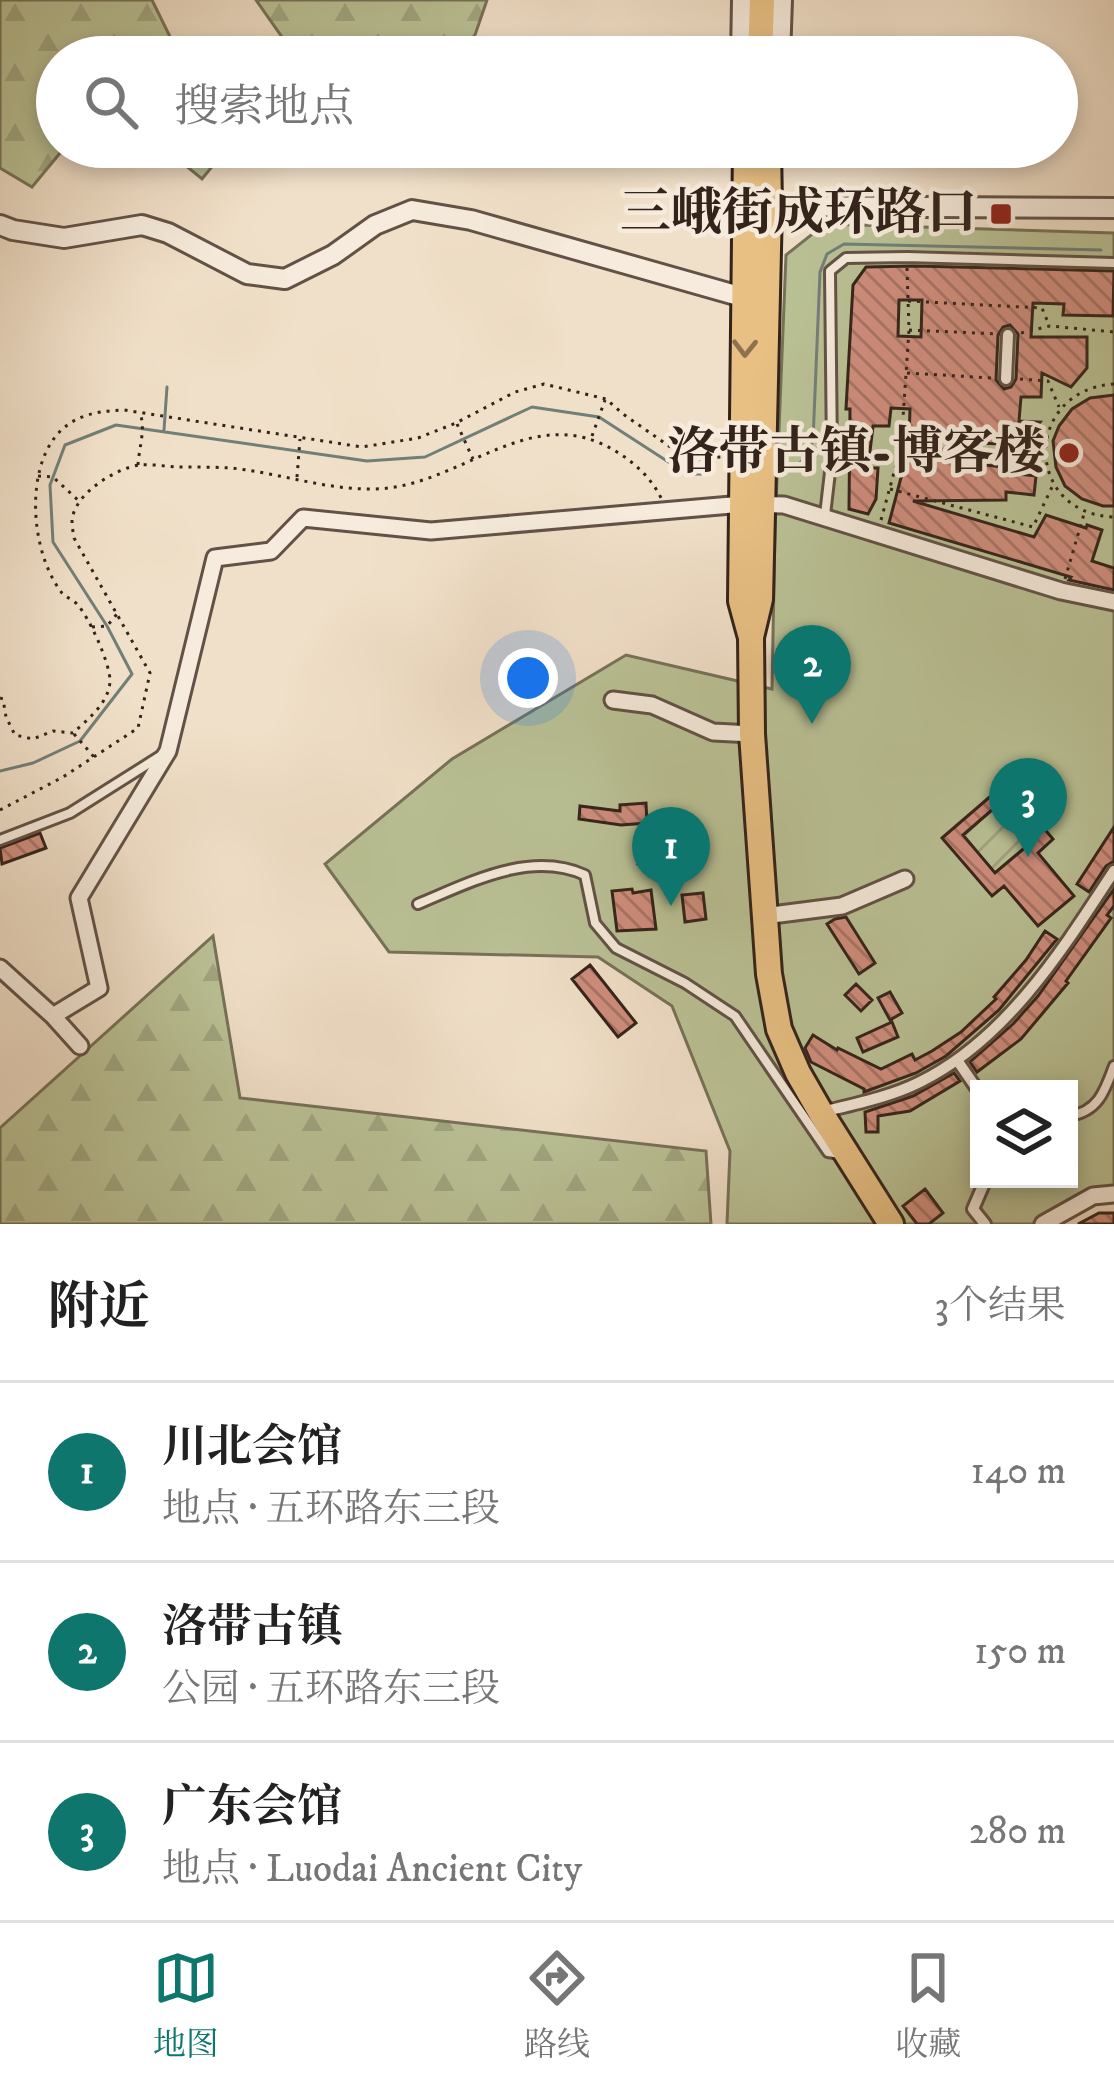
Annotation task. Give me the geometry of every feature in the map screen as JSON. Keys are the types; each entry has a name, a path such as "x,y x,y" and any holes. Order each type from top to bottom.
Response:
{"main road":[{"path":"761,36 762,0"},
{"path":"750,168 757,206 753,503 741,602 751,637 752,734 769,974 779,1029 798,1073 891,1224"},
{"path":"753,503 746,298 764,168"}],"street":[{"path":"741,36 742,0"},
{"path":"781,36 782,0"},
{"path":"757,206 1114,208"},
{"path":"0,226 64,238 142,226 168,233 248,274 285,279 333,255 375,225 412,210 471,220 746,298"},
{"path":"1006,379 1008,335"},
{"path":"53,1016 99,988 80,898 168,751 215,558 272,550 303,518 430,531 753,503 784,505 1061,591 1114,602"},
{"path":"613,700 652,705 713,732 752,734"},
{"path":"820,1113 894,1093 957,1060 1010,1014 1114,871"},
{"path":"764,916 842,906 905,879"},
{"path":"0,968 80,1046"},
{"path":"957,1060 971,1080"},
{"path":"982,1188 974,1209 985,1224"},
{"path":"1043,1224 1093,1196 1114,1193"}],"lane":[{"path":"825,516 832,455 830,271 846,258 1114,263"},
{"path":"0,840 70,813 168,751"},
{"path":"418,904 494,873 549,865 585,874 595,922 616,948 685,982 735,1016 828,1152 848,1155"},
{"path":"1078,1115 1103,1096 1114,1066"}],"path":[{"path":"878,533 901,448 907,373 907,257"},
{"path":"908,301 1042,308 1050,326"},
{"path":"907,373 1048,381 1060,409"},
{"path":"1114,374 1114,384 1078,393 1060,409 1046,441 1046,463 1067,500 1085,512 1114,517"},
{"path":"73,733 102,703 110,685 108,666 78,605 63,593 45,558 33,500 50,443 64,425 82,416 124,410 362,447 418,438 515,392 544,384 606,399 689,460 721,457"},
{"path":"592,438 606,399"},
{"path":"138,465 143,415"},
{"path":"456,423 474,460"},
{"path":"296,481 300,437"},
{"path":"901,448 1007,452 1046,441"},
{"path":"37,476 53,477 80,501"},
{"path":"890,489 1033,526 1054,483"},
{"path":"1061,591 1085,512"},
{"path":"90,627 107,626 117,614"},
{"path":"0,698 15,735 33,739 53,731 73,733 94,757"}],"green space":[{"path":"0,0 152,0 170,36 36,36 36,168 48,168 32,187 0,168"},
{"path":"256,0 487,0 474,36 281,36"},
{"path":"189,168 211,168 202,179"},
{"path":"825,224 1114,233 1114,1185 1077,1195 1033,1224 727,1224 730,1151 672,1006 598,957 389,952 325,864 452,759 626,655 772,689 786,255"},
{"path":"1001,802 1034,840 995,873 962,836"},
{"path":"213,936 240,1098 706,1151 711,1224 0,1224 0,1128"}],"building":[{"path":"866,267 1114,271 1113,316 1063,315 1064,304 1033,303 1031,337 1087,337 1087,368 1071,387 1042,373 1041,397 1021,397 1019,421 1040,422 1022,438 1021,445 909,440 910,409 891,408 889,426 873,426 868,468 878,468 876,499 868,514 849,509 850,409 846,409 853,285","holes":["899,300 922,300 921,337 898,336","1010,325 1018,334 1016,379 1004,389 996,380 998,335"]},
{"name":"洛带古镇-博客楼","path":"1114,395 1114,506 1103,506 1065,486 1056,467 1053,441 1072,409 1090,398"},
{"path":"907,455 1010,468 1009,473 1036,476 1034,495 1006,492 1006,500 913,501 1034,537 1046,515 1102,530 1092,561 1114,568 1114,590 889,523"},
{"path":"1006,783 1053,839 1038,853 1074,896 1038,926 1004,886 992,896 942,838","holes":["1001,802 1034,840 995,873 963,835"]},
{"path":"646,803 647,823 579,819 580,806 620,811 620,805"},
{"path":"1114,827 1114,861 1089,892 1077,884"},
{"path":"658,829 677,839 657,875 638,864"},
{"path":"40,833 46,848 2,864 0,848"},
{"path":"632,889 633,893 651,890 656,929 617,931 612,891"},
{"path":"1114,889 1114,906 1107,915 1111,918 1068,983 1021,1039 977,1072 970,1062 1038,996"},
{"path":"703,893 706,919 685,922 682,895"},
{"path":"846,917 875,963 859,974 827,924"},
{"path":"1045,931 1057,939 999,1010 946,1056 916,1073 864,1092 811,1062 805,1048 813,1035 881,1069 912,1054 915,1060 932,1051 996,999"},
{"path":"590,965 636,1023 618,1037 572,979"},
{"path":"856,984 872,1000 861,1011 845,995"},
{"path":"890,992 902,1013 890,1020 878,998"},
{"path":"892,1022 898,1037 863,1052 857,1038"},
{"path":"954,1073 960,1081 910,1111 878,1116 878,1132 866,1132 865,1112 913,1096"},
{"path":"925,1189 943,1213 929,1224 917,1224 903,1206"},
{"path":"1099,1213 1114,1213 1114,1224 1078,1224"}],"waterway":[{"path":"783,472 801,462 813,441 820,272 827,254 844,244 1101,250"},
{"path":"164,430 167,387"},
{"path":"0,771 33,763 80,741 132,674 53,542 50,485 65,445 116,425 367,461 425,457 532,407 599,417 687,474 702,474"}],"place":[{"name":"三峨街成环路口","path":"1001,214"},
{"name":"洛带古镇-博客楼","path":"1069,453"},
{"name":"洛带古镇","path":"812,724"},
{"name":"广东会馆","path":"1028,857"},
{"name":"川北会馆","path":"671,906"}]}
